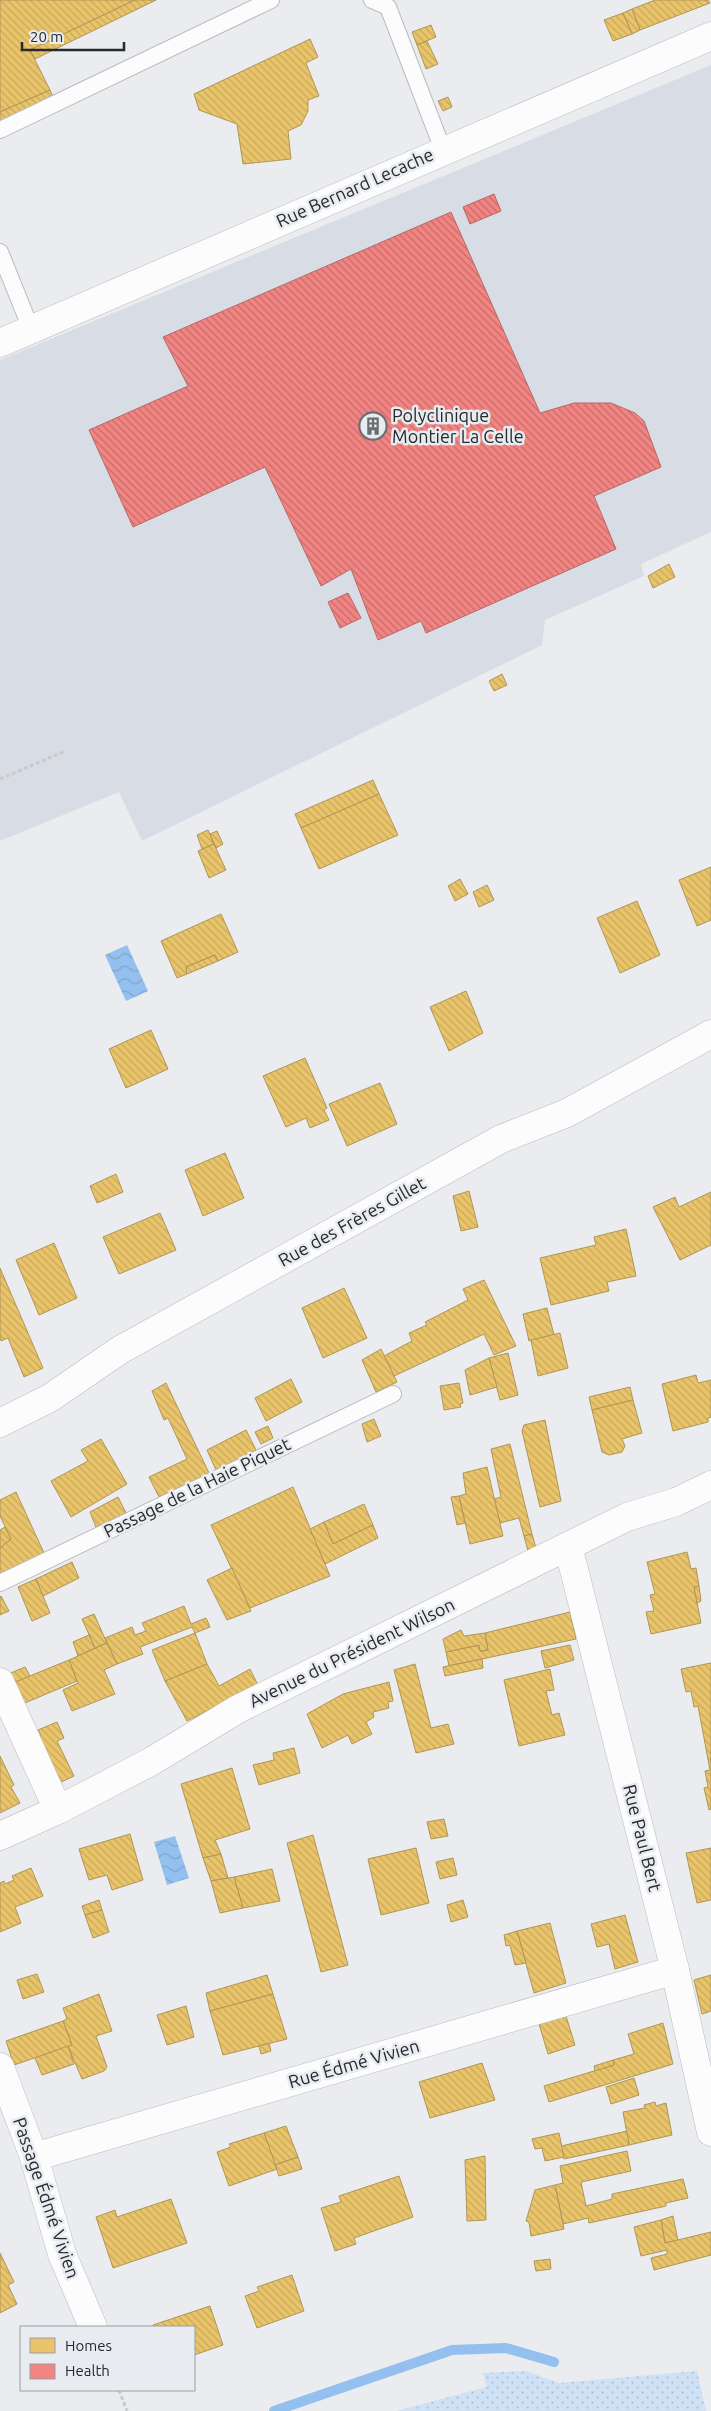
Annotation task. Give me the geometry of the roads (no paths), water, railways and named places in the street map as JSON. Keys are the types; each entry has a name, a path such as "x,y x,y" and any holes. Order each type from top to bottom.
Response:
{"street":[{"name":"Rue Bernard Lecache","path":"0,343 443,150 711,36"},
{"name":"Rue des Frères Gillet","path":"0,1423 50,1398 120,1350 501,1139 567,1113 711,1034"},
{"name":"Avenue du Président Wilson","path":"0,1836 58,1810 152,1761 238,1709 627,1517 676,1502 711,1484"},
{"name":"Rue Paul Bert","path":"568,1546 675,1970 711,2132"},
{"path":"0,1682 58,1810"},
{"name":"Rue Édmé Vivien","path":"34,2157 675,1970"},
{"name":"Passage Édmé Vivien","path":"0,2067 34,2157 62,2254 93,2326"}],"lane":[{"path":"0,130 271,0"},
{"path":"372,0 388,7 443,150"},
{"path":"0,252 31,330"},
{"name":"Passage de la Haie Piquet","path":"0,1583 393,1394"}],"water":[{"path":"127,945 148,991 126,1001 105,955"},
{"path":"175,1836 189,1878 167,1885 154,1842"}],"waterway":[{"path":"274,2411 452,2350 506,2348 554,2362"}],"place":[{"name":"Polyclinique Montier La Celle","path":"373,426"}]}
